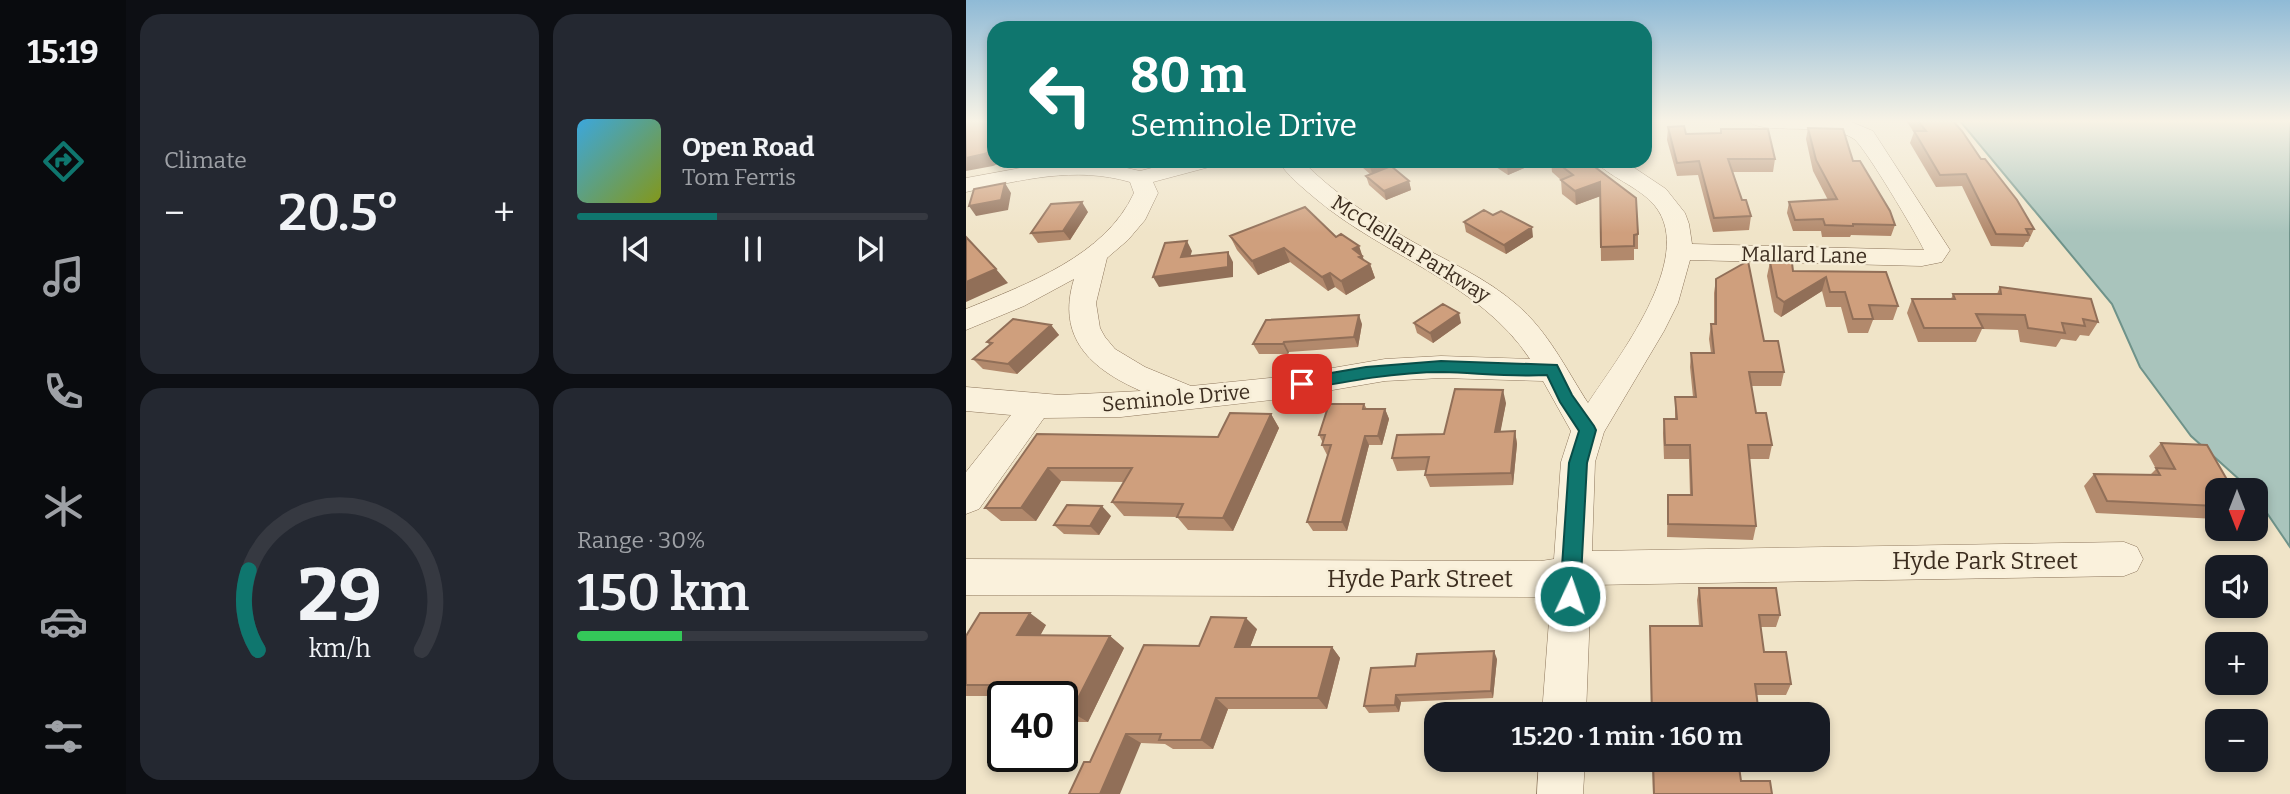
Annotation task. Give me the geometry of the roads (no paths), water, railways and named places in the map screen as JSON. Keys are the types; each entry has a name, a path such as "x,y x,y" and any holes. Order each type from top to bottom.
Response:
{"street":[{"name":"Mallard Lane","path":"1680,253 1933,256 1937,250 1932,240 1879,158"},
{"path":"966,185 1063,168"},
{"path":"1107,168 1140,178 1178,168"},
{"name":"McClellan Parkway","path":"1297,168 1342,208 1493,299 1523,328 1552,369 1566,398 1588,430"},
{"path":"1565,702 1578,463 1588,430 1606,399 1635,360 1657,318 1680,253 1677,226 1662,201 1639,179 1619,168"},
{"path":"966,320 1094,257 1122,233 1141,210 1146,193 1140,178"},
{"path":"1094,257 1082,310 1085,327 1095,346 1104,356 1125,370 1188,397"},
{"name":"Seminole Drive","path":"966,399 1035,406 1121,405 1280,388 1385,370 1441,367 1522,371 1552,369"},
{"path":"966,499 1035,406"},
{"name":"Hyde Park Street","path":"966,577 1541,579 1609,567 2124,559"},
{"path":"1560,794 1561,772"}],"water":[{"path":"1991,158 2290,158 2290,547 2268,515 2268,478 2238,478 2191,436 2140,367 2112,304"}]}
